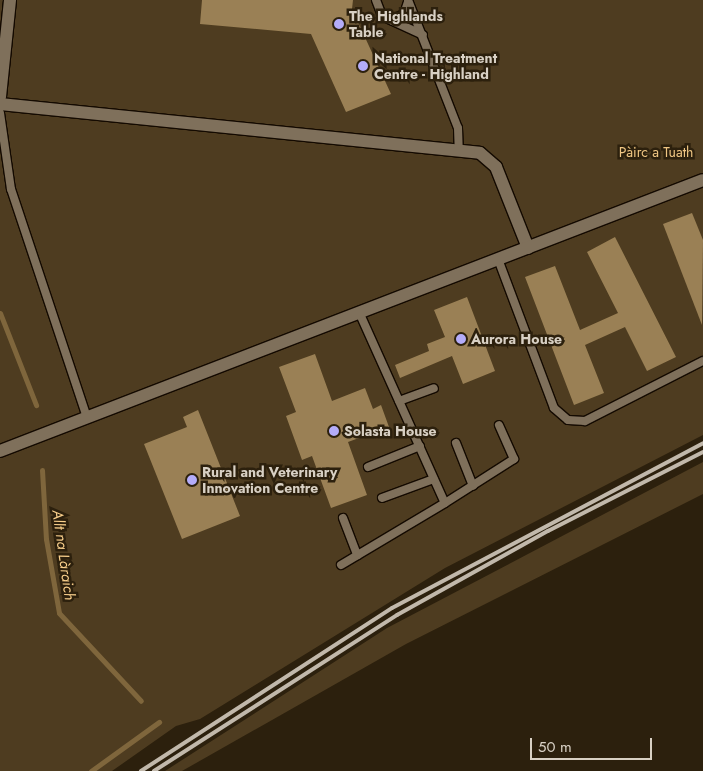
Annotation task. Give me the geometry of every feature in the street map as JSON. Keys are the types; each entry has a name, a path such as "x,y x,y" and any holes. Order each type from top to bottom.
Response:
{"street":[{"path":"0,97 10,0"},
{"path":"0,104 480,153 496,167 528,248"},
{"path":"0,451 703,180"}],"lane":[{"path":"376,0 378,12 423,35"},
{"path":"389,19 404,14 408,0"},
{"path":"408,0 458,128 459,151"},
{"path":"0,113 11,189 87,417"},
{"path":"498,259 554,408 568,420 585,421 703,360"},
{"path":"359,312 445,503"},
{"path":"399,401 434,388"},
{"path":"341,565 514,459 500,425"},
{"path":"456,442 472,486"},
{"path":"368,467 420,446"},
{"path":"382,498 434,478"},
{"path":"343,518 357,555"}],"green space":[{"name":"Pàirc a Tuath","path":"0,0 703,0 703,435 445,568 200,719 176,726 112,771 0,771"},
{"path":"703,462 703,494 406,644 182,771 165,771 387,628"}],"building":[{"path":"202,0 353,0 352,9 391,94 346,112 311,34 200,24"},
{"path":"692,213 703,240 702,325 663,224"},
{"path":"615,237 676,357 647,371 625,327 585,345 604,393 574,405 525,277 555,266 580,330 618,313 587,252"},
{"name":"Aurora House","path":"467,297 495,371 463,384 452,356 400,378 395,365 429,351 427,344 445,337 434,310"},
{"name":"Solasta House","path":"315,354 332,401 365,388 373,409 381,405 389,427 348,442 367,495 331,508 312,456 302,460 286,416 296,412 279,367"},
{"name":"Rural and Veterinary Innovation Centre","path":"198,410 240,516 182,539 144,444 187,427 183,417"}],"waterway":[{"name":"Allt na Làraich","path":"0,313 36,405"},
{"name":"Allt na Làraich","path":"42,470 46,539 59,613 141,701"},
{"name":"Allt na Làraich","path":"91,771 159,722"}],"railway":[{"path":"141,771 392,608 703,443"},
{"path":"154,771 397,615 548,531 703,452"}],"place":[{"name":"The Highlands Table","path":"339,24"},
{"name":"National Treatment Centre - Highland","path":"363,66"},
{"name":"Aurora House","path":"461,339"},
{"name":"Solasta House","path":"334,431"},
{"name":"Rural and Veterinary Innovation Centre","path":"192,480"}]}
